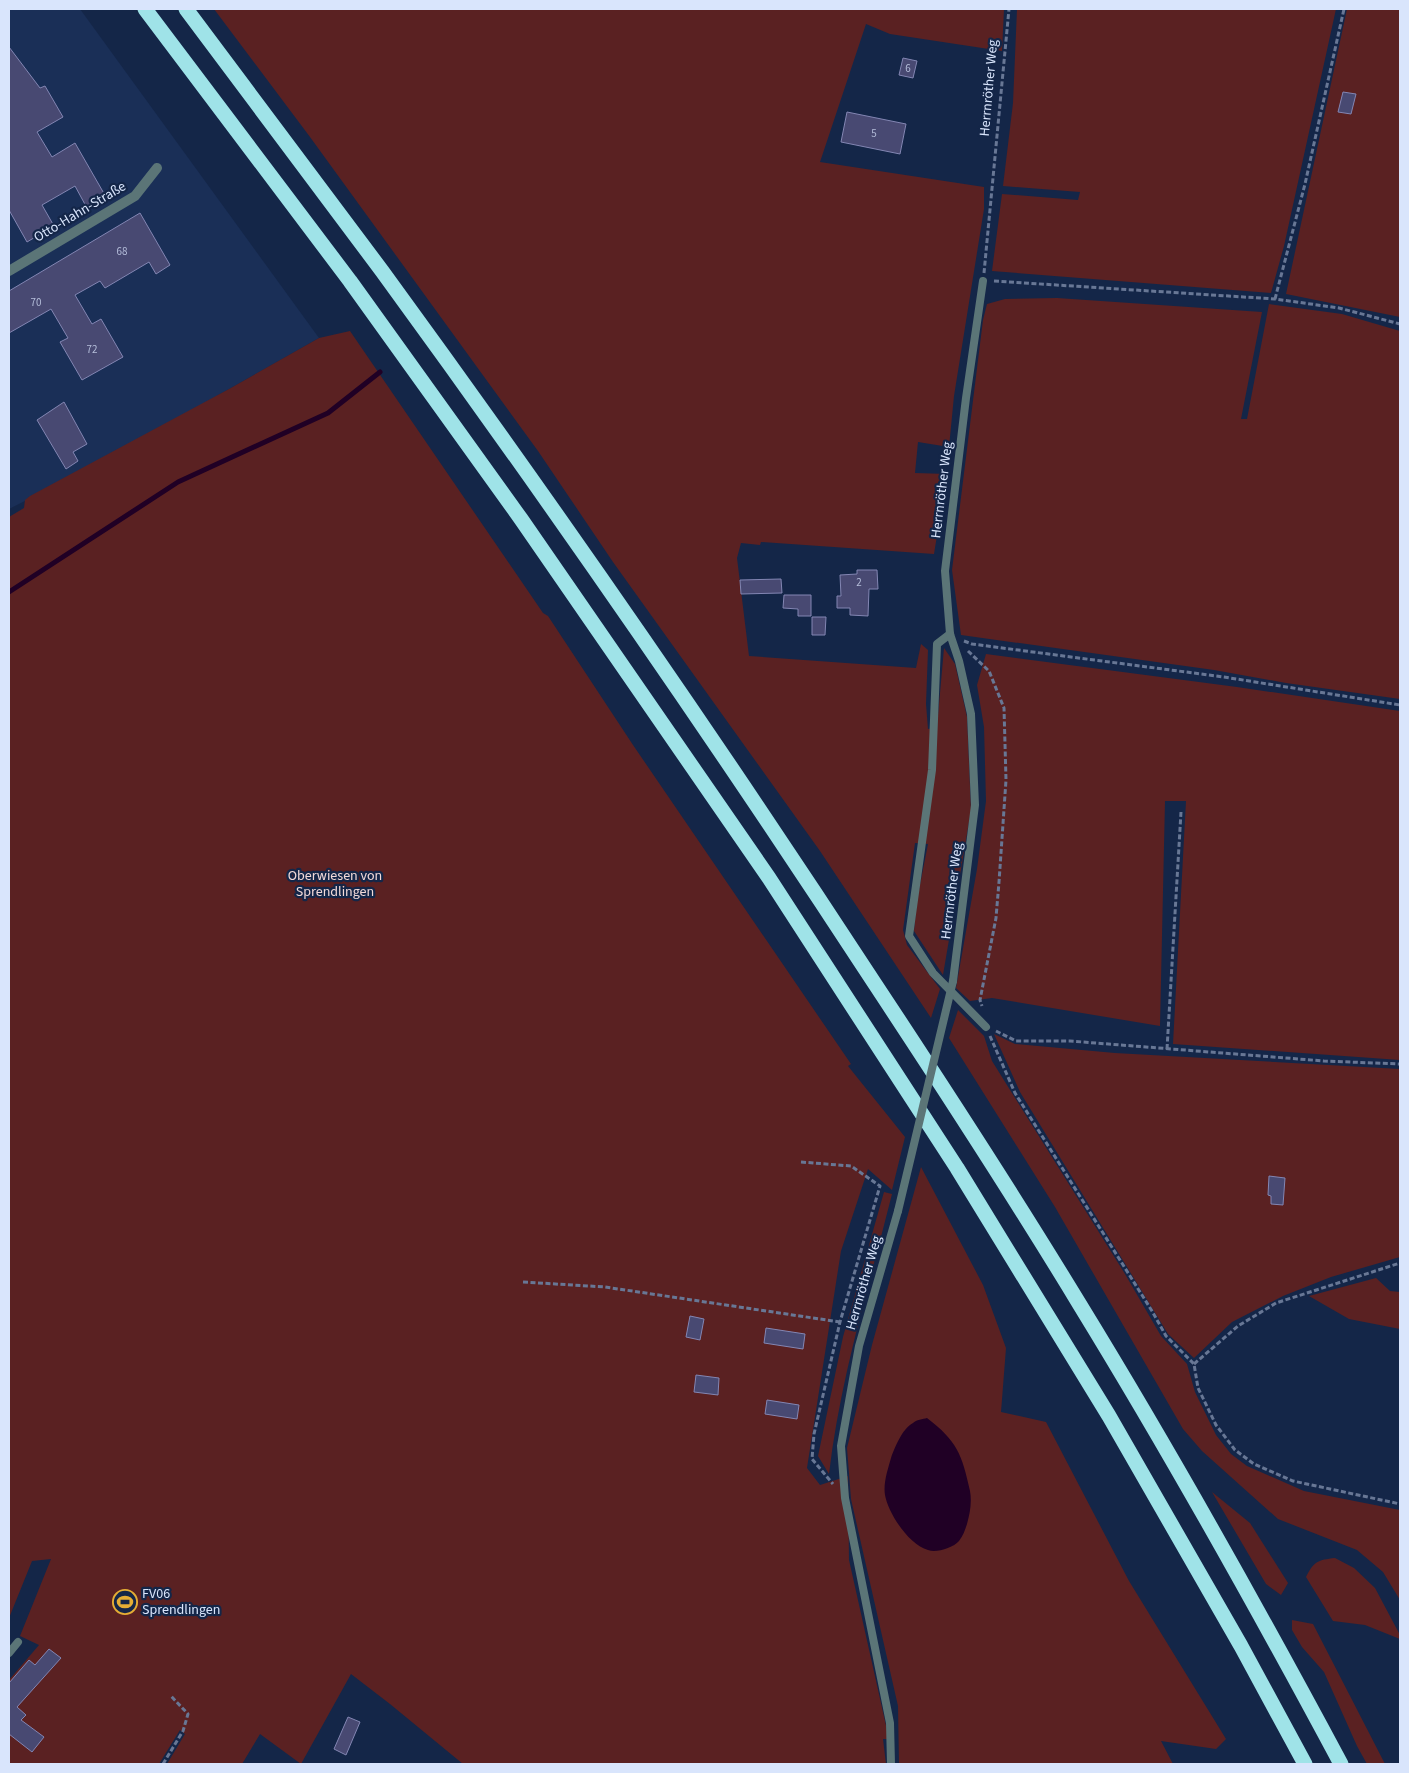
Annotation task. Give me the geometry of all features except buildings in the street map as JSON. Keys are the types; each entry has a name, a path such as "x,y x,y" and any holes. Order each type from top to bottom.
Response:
{"highway":[{"path":"145,9 350,281 526,527 769,878 957,1168 1109,1416 1241,1646 1305,1764"},
{"path":"186,9 382,271 548,503 800,869 988,1157 1082,1307 1266,1625 1341,1764"}],"street":[{"name":"Otto-Hahn-Straße","path":"9,271 135,196 157,168"}],"lane":[{"name":"Herrnröther Weg","path":"891,1764 890,1723 845,1498 841,1446 859,1346 898,1211 953,981 976,806 971,714 959,661 950,634 944,571 983,280"},
{"path":"950,634 937,644 932,770 909,936 933,973 986,1027"},
{"path":"9,1653 18,1642"}],"path":[{"name":"Herrnröther Weg","path":"983,280 1009,9"},
{"path":"1275,299 1304,184 1344,9"},
{"path":"983,280 1275,299 1339,308 1400,324"},
{"path":"950,634 972,644 1224,676 1400,705"},
{"path":"950,634 989,671 1004,708 1006,780 996,918 980,1000 986,1027 1015,1093 1166,1336 1194,1364 1198,1388 1216,1425 1235,1450 1254,1464 1293,1481 1400,1504"},
{"path":"1167,1049 1181,812"},
{"path":"986,1027 1016,1041 1070,1041 1324,1061 1400,1064"},
{"path":"801,1162 851,1166 880,1186 840,1322 814,1434 812,1459 845,1498"},
{"path":"1194,1364 1238,1326 1276,1303 1400,1262"},
{"path":"523,1282 605,1287 840,1322"},
{"path":"163,1764 183,1731 188,1714 170,1694"}],"shaded area":[{"path":"9,9 80,9 319,338 94,466 9,509"},
{"path":"927,1418 952,1441 957,1449 971,1495 968,1520 965,1531 960,1539 949,1548 935,1551 921,1547 907,1535 890,1510 885,1495 886,1476 899,1439 909,1426 916,1421"}],"green space":[{"path":"214,9 1004,9 1002,51 890,34 866,24 820,162 984,187 984,209 954,396 949,447 918,442 915,473 947,474 934,554 761,542 760,545 741,543 737,558 749,656 916,668 921,644 928,650 926,704 928,729 937,727 944,648 955,664 967,717 971,810 943,975 914,931 917,900 928,844 915,843 903,930 907,945 940,989 931,1018 820,851 613,562 538,451 310,137"},
{"path":"1017,9 1336,9 1284,246 1271,293 992,271 1002,194 1078,200 1080,192 1003,186 1013,103"},
{"path":"1347,9 1400,9 1400,317 1286,294"},
{"path":"1057,298 1262,312 1241,419 1247,419 1269,304 1342,314 1400,331 1400,699 1286,683 1214,670 961,635 952,570 983,320 987,304 1005,299"},
{"name":"Oberwiesen von Sprendlingen","path":"350,331 543,613 548,616 633,745 851,1064 848,1066 905,1137 892,1190 868,1169 841,1251 807,1468 820,1485 848,1476 849,1560 889,1739 883,1739 886,1764 463,1764 351,1674 301,1764 260,1734 242,1764 167,1764 185,1734 180,1730 159,1764 9,1764 9,1680 39,1645 20,1636 51,1559 32,1561 9,1618 9,517 24,508 25,500 30,496 229,389 319,338"},
{"path":"986,654 1237,687 1400,711 1400,1060 1173,1044 1186,801 1165,801 1160,1026 992,998 970,1001 956,988 977,869 986,801 984,727 977,685"},
{"path":"958,1010 984,1036 992,1061 1125,1274 1161,1336 1187,1364 1195,1392 1216,1435 1231,1454 1247,1466 1304,1491 1400,1510 1400,1600 1383,1572 1357,1550 1278,1519 1202,1451 1183,1429 1055,1207 949,1038"},
{"path":"994,1034 1015,1044 1115,1053 1400,1069 1400,1257 1331,1277 1283,1296 1232,1322 1194,1358 1168,1334 1020,1092"},
{"path":"921,1167 983,1285 1006,1348 1001,1412 1046,1422 1129,1581 1226,1739 1216,1749 1161,1741 1173,1764 899,1764 898,1706 851,1499 847,1448 872,1345"},
{"path":"884,1192 892,1194 840,1403 829,1474 818,1456 843,1337"},
{"path":"1376,1278 1390,1291 1400,1292 1400,1329 1349,1319 1309,1296"},
{"path":"1212,1492 1250,1523 1288,1583 1281,1595 1266,1584"},
{"path":"1335,1558 1354,1568 1375,1588 1400,1635 1400,1639 1365,1625 1333,1621 1306,1577 1317,1562"},
{"path":"1292,1620 1313,1624 1385,1764 1367,1764 1324,1672 1302,1647 1292,1630"}],"waterway":[{"path":"9,592 178,482 328,413 380,372"}],"place":[{"name":"FV06 Sprendlingen","path":"125,1602"}]}
